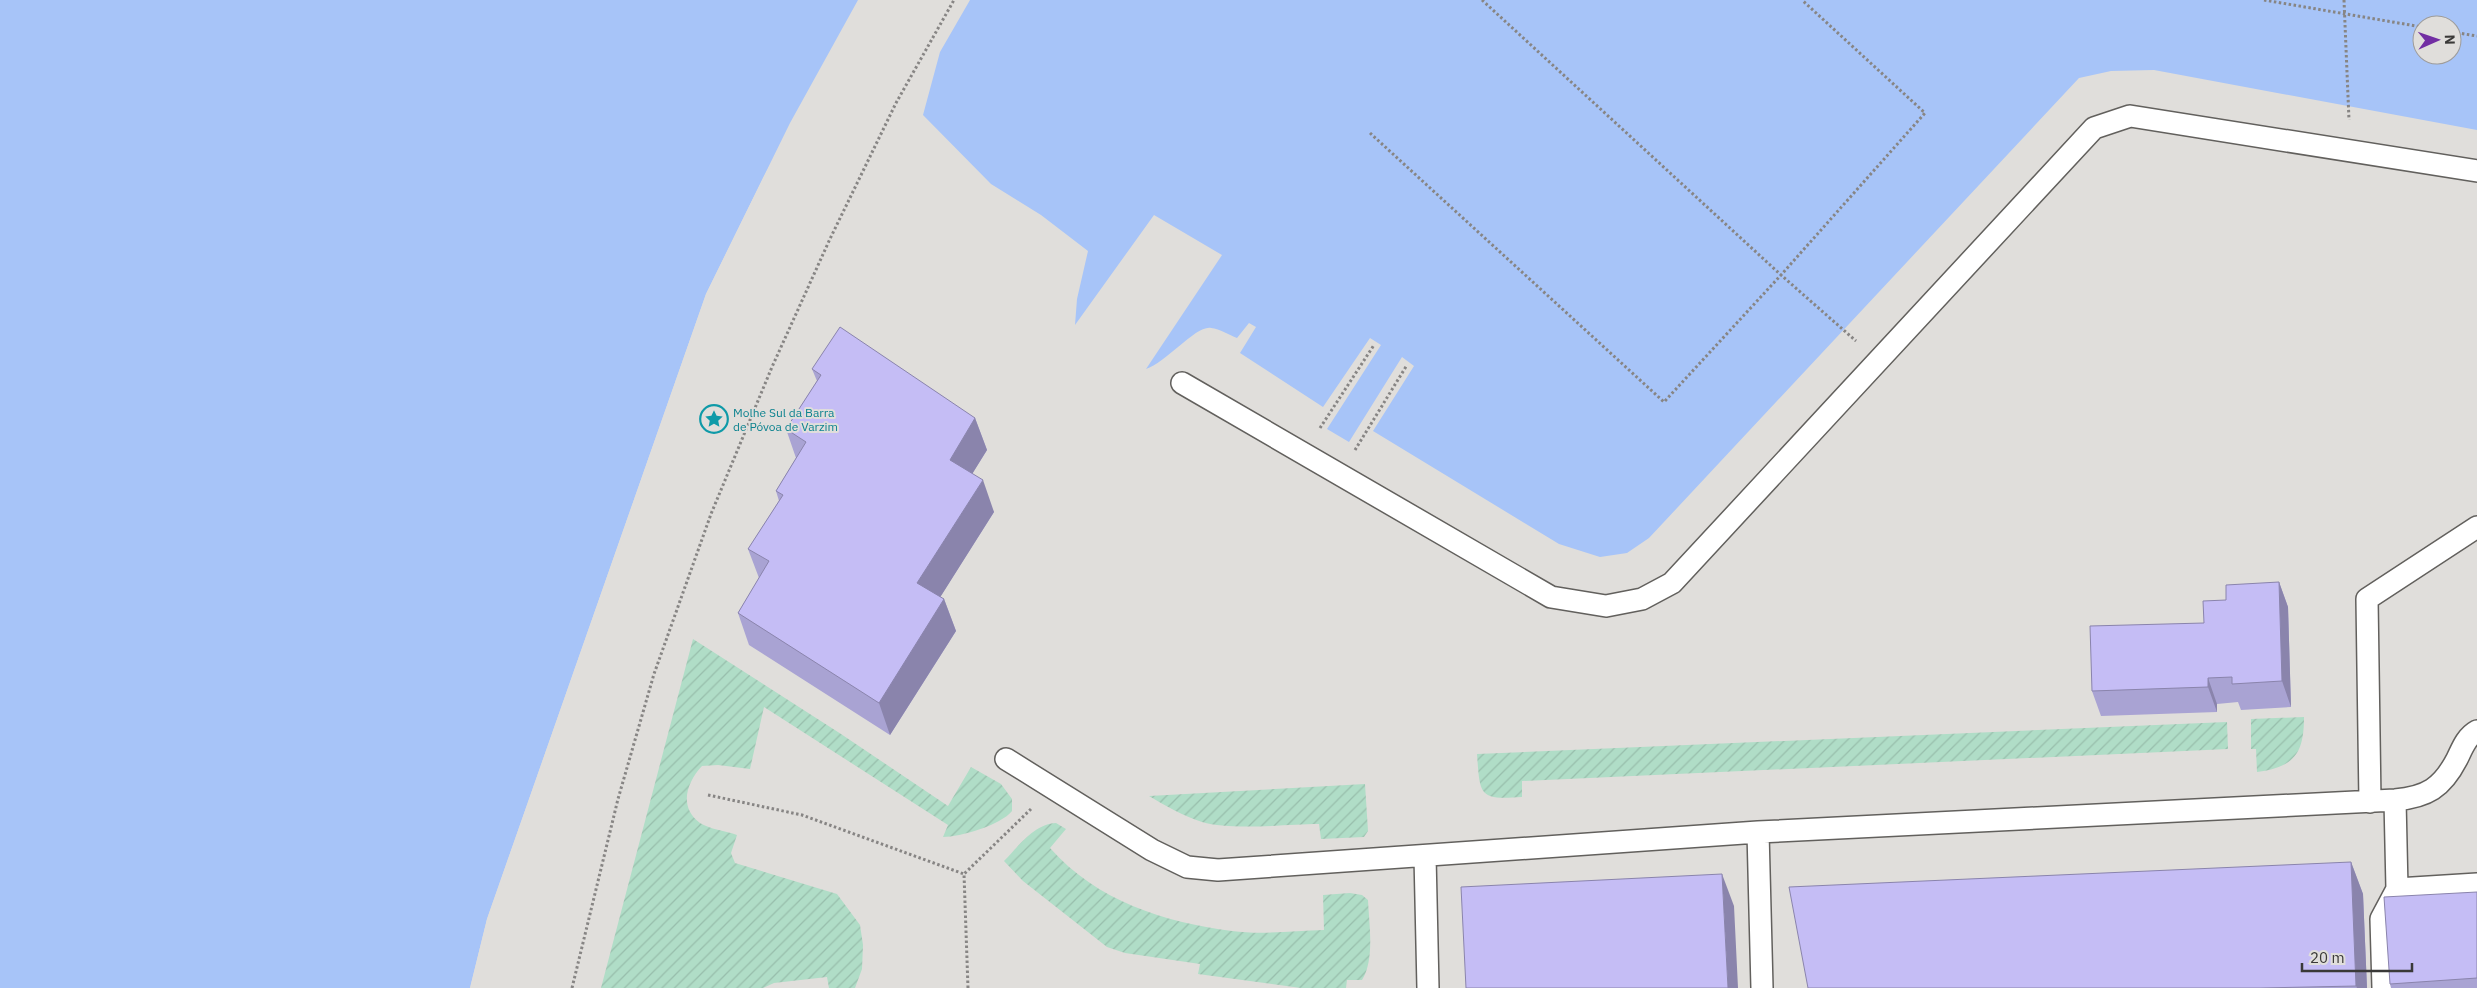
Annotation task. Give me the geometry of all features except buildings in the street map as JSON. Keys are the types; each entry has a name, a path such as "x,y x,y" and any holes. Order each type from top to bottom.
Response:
{"lane":[{"path":"1182,383 1551,597 1606,606 1642,599 1672,583 2094,128 2130,116 2477,171"},
{"path":"2370,802 2367,599 2477,527"},
{"path":"1006,759 1152,850 1187,867 1218,870 1758,832 2394,800 2417,796 2435,789 2444,781 2468,739 2477,731"},
{"path":"2383,988 2381,919 2397,889 2394,800"},
{"path":"1758,832 1762,988"},
{"path":"1425,856 1428,988"},
{"path":"2397,889 2477,884"}],"path":[{"path":"572,988 618,799 654,674 711,514 772,367 829,241 896,102 954,0"},
{"path":"1482,0 1781,275 1879,361"},
{"path":"1370,133 1664,402 1781,275 1925,113 1802,0"},
{"path":"2264,0 2412,25"},
{"path":"2344,0 2350,151"},
{"path":"2462,34 2477,36"},
{"path":"1304,453 1374,344"},
{"path":"1340,474 1407,365"},
{"path":"968,988 964,874 1053,788"},
{"path":"708,795 802,815 964,874"}],"green space":[{"path":"693,639 841,734 948,806 971,767 1001,784 1012,799 1012,811 999,821 969,832 943,837 948,825 764,707 750,769 718,765 702,766 697,772 692,779 687,794 689,810 700,823 737,835 731,853 735,863 837,894 860,925 863,945 862,969 855,988 829,988 827,977 774,983 763,988 601,988"},
{"path":"2304,717 2302,740 2294,756 2280,766 2257,772 2256,749 2251,749 2251,719"},
{"path":"2227,722 2228,749 1522,781 1522,797 1508,798 1490,796 1481,787 1477,754"},
{"path":"1365,784 1368,831 1364,837 1321,839 1319,824 1244,827 1215,825 1188,817 1149,796"},
{"path":"1056,823 1066,829 1050,848 1068,866 1110,895 1156,915 1181,922 1243,932 1266,933 1324,930 1323,895 1350,893 1362,895 1368,900 1370,952 1366,972 1362,980 1347,980 1346,988 1301,988 1198,974 1200,964 1125,953 1107,947 1023,881 1004,861 1034,832 1048,824"}],"water":[{"path":"0,0 858,0 790,123 706,294 487,919 470,988 0,988"},
{"path":"970,0 2477,0 2477,130 2154,70 2111,71 2079,78 1649,538 1627,553 1600,557 1559,544 1373,431 1414,366 1402,357 1349,442 1327,429 1381,345 1370,338 1323,407 1240,353 1256,327 1249,323 1237,338 1211,328 1197,332 1162,360 1146,369 1222,255 1154,215 1075,325 1077,299 1088,251 1041,215 991,184 923,115 940,52"}],"pier":[{"path":"859,0 791,127 792,124"},
{"path":"791,127 708,295 489,920 472,988 470,988 487,919 706,294 763,178"}],"place":[{"name":"Molhe Sul da Barra de Póvoa de Varzim","path":"714,419"}]}
